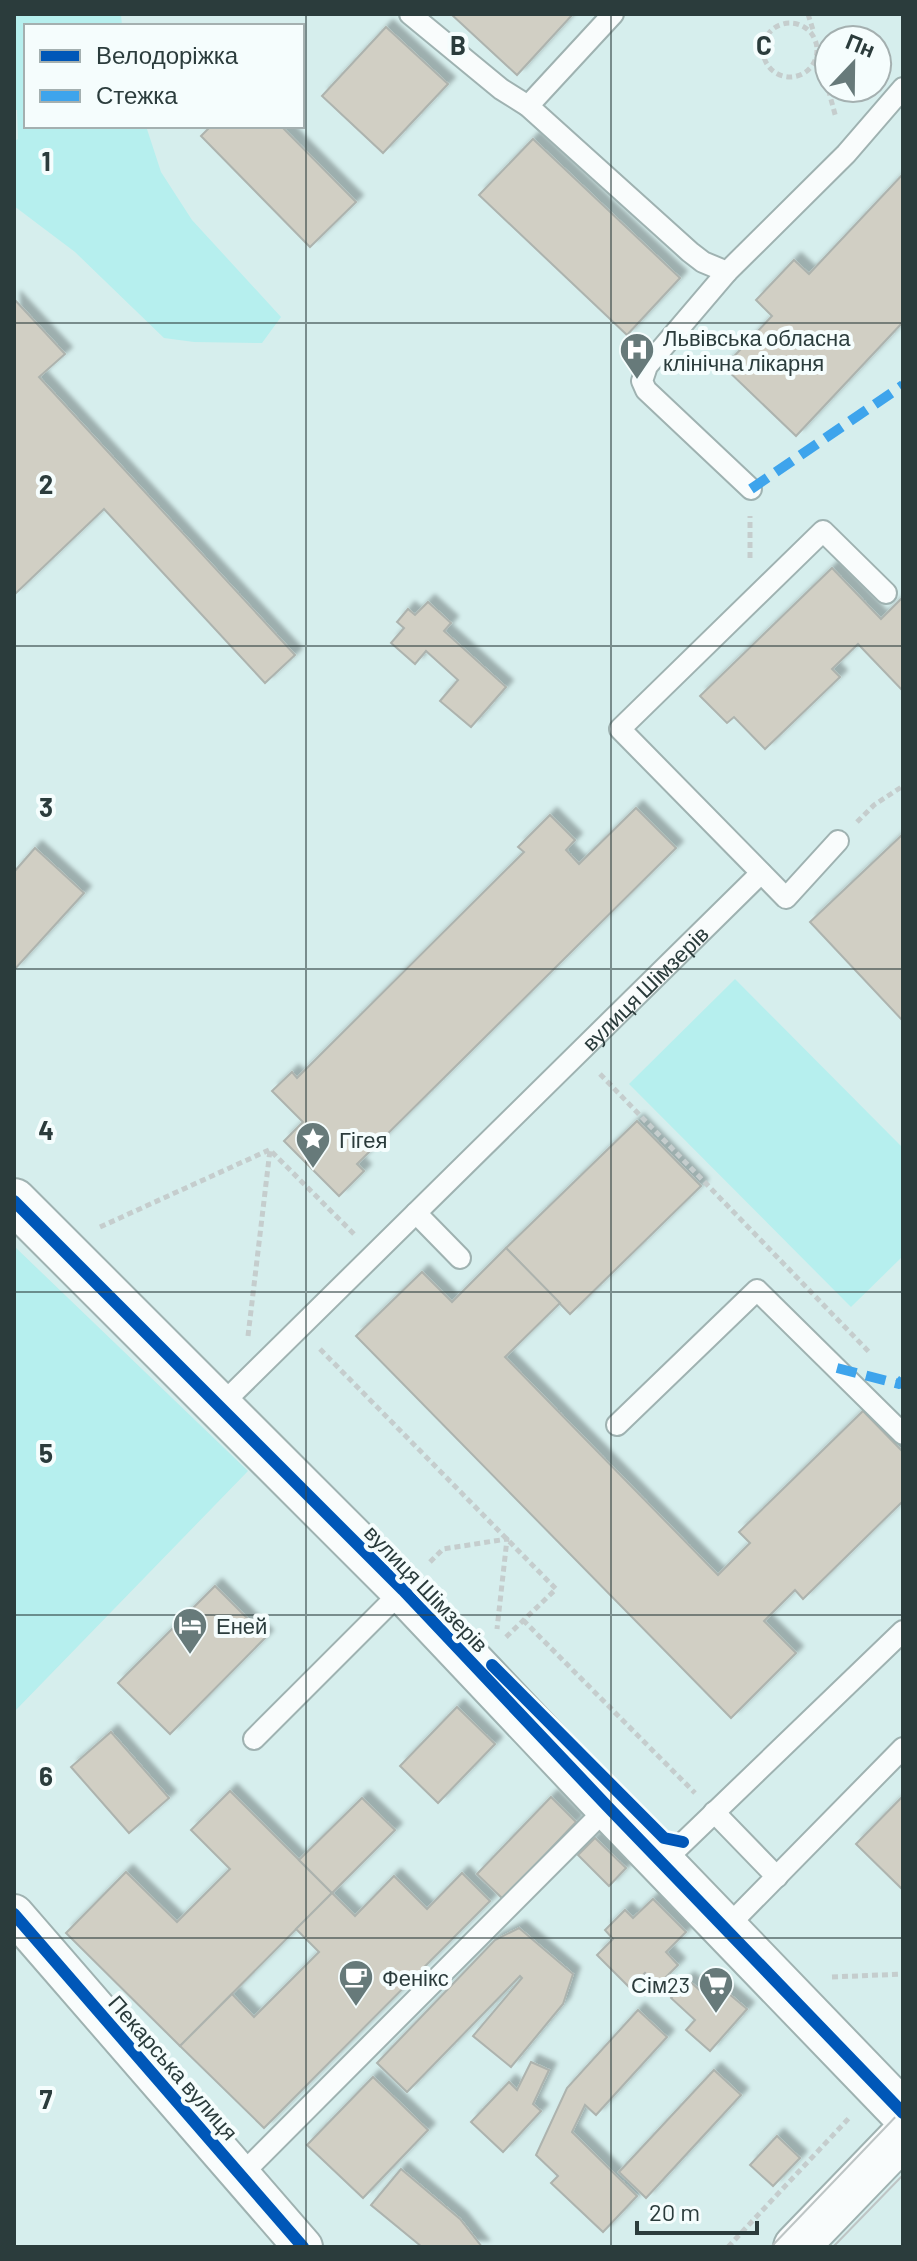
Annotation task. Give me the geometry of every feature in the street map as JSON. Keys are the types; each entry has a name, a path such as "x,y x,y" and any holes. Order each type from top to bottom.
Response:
{"street":[{"name":"вулиця Шімзерів","path":"14,1201 231,1395 403,1590 890,2100"},
{"name":"Пекарська вулиця","path":"14,1914 303,2247"},
{"path":"796,2247 903,2136"}],"lane":[{"path":"410,14 501,89 528,106 690,252 703,262 727,272"},
{"path":"528,106 613,14"},
{"path":"751,489 646,390 642,381 647,366 727,272 846,154 903,88"},
{"path":"838,841 786,898 620,729 823,531 886,593"},
{"name":"вулиця Шімзерів","path":"231,1395 761,873"},
{"path":"416,1213 460,1258"},
{"path":"617,1425 757,1290 903,1434"},
{"path":"254,1739 403,1590"},
{"path":"662,1863 903,1631"},
{"path":"725,1929 903,1748"},
{"path":"241,2175 608,1807"},
{"path":"714,1812 777,1877"}],"path":[{"path":"784,23 803,26 815,40 816,59 811,67 796,77 777,74 764,60 762,51 768,33 784,23"},
{"path":"832,104 846,154"},
{"path":"749,603 751,489"},
{"path":"874,805 903,786"},
{"path":"579,1052 877,1361"},
{"path":"89,1232 270,1150"},
{"path":"270,1150 374,1254"},
{"path":"231,1395 270,1150"},
{"path":"299,1328 507,1539 556,1589 495,1647 507,1539"},
{"path":"443,1549 507,1539"},
{"path":"523,1620 714,1812"},
{"path":"828,1977 903,1974"},
{"path":"728,2247 890,2100"}],"shaded area":[{"path":"14,14 121,14 122,24 24,24 24,128 147,128 161,172 192,220 281,317 262,343 194,342 164,338 75,252 14,206 14,141 18,139 17,110 14,110"},
{"path":"735,979 903,1148 903,1256 851,1307 629,1084"},
{"path":"14,1246 248,1471 14,1712"}],"building":[{"path":"451,14 573,14 517,75"},
{"path":"386,27 448,84 383,153 322,96"},
{"path":"209,128 283,128 356,202 310,247 201,136"},
{"path":"533,139 680,278 627,335 479,195"},
{"path":"903,174 903,322 796,436 724,367 772,316 756,300 794,260 809,274"},
{"path":"14,299 65,354 39,377 295,655 265,683 104,509 14,595"},
{"path":"832,568 881,619 903,597 903,691 858,644 832,669 840,677 765,749 734,717 727,723 700,696"},
{"path":"428,602 451,623 444,631 506,687 471,727 440,701 458,680 426,651 415,664 391,643 404,628 397,622 408,609 415,615"},
{"path":"636,808 676,848 357,1164 364,1171 339,1196 284,1141 303,1122 272,1091 292,1072 297,1078 524,852 518,847 550,815 575,840 566,850 579,864"},
{"path":"903,836 903,1021 810,922"},
{"path":"35,848 84,893 14,970 14,872"},
{"path":"637,1121 701,1186 570,1314 506,1248"},
{"path":"506,1248 560,1303 505,1357 718,1575 750,1543 739,1532 863,1411 903,1452 903,1501 803,1599 795,1590 764,1621 796,1653 731,1718 356,1336 422,1272 452,1302"},
{"path":"215,1586 266,1637 170,1734 118,1683"},
{"path":"457,1707 495,1744 438,1803 400,1766"},
{"path":"111,1732 169,1798 129,1833 71,1767"},
{"path":"230,1791 332,1893 180,2046 66,1933 126,1872 177,1922 230,1869 191,1830"},
{"path":"903,1796 903,1890 856,1844"},
{"path":"551,1797 576,1822 503,1899 477,1874"},
{"path":"362,1798 395,1830 332,1893 299,1860"},
{"path":"595,1838 626,1868 609,1886 578,1855"},
{"path":"462,1873 490,1901 264,2128 180,2046 232,1994 254,2017 319,1952 296,1929 332,1893 355,1916 394,1876 427,1909"},
{"path":"653,1899 686,1932 666,1952 678,1965 658,1985 645,1973 630,1988 597,1955 613,1939 605,1930 625,1910 633,1918"},
{"path":"519,1928 573,1974 563,2004 511,2067 473,2036 522,1978 520,1976 407,2092 377,2063 495,1940"},
{"name":"Сім23","path":"687,1979 711,2000 722,1988 747,2009 710,2051 686,2030 695,2020 671,1998"},
{"path":"638,2010 667,2037 596,2115 585,2105 572,2132 637,2196 603,2232 551,2183 558,2176 536,2155 567,2088"},
{"path":"531,2062 549,2070 533,2104 541,2111 503,2152 471,2122 509,2082 517,2090"},
{"path":"714,2070 741,2095 646,2198 619,2172"},
{"path":"373,2077 428,2130 363,2198 307,2145"},
{"path":"777,2136 800,2158 773,2186 750,2165"},
{"path":"401,2169 460,2219 482,2247 422,2247 371,2205"}],"tram line":[{"path":"771,2247 903,2109"},
{"path":"833,2247 903,2175"}],"marked path":[{"path":"751,489 903,385"},
{"path":"837,1368 899,1384 903,1379"}],"cycle path":[{"path":"14,1201 403,1590 903,2113"},
{"path":"492,1665 664,1838 683,1842"},
{"path":"14,1914 303,2247"}],"place":[{"name":"Львівська обласна клінічна лікарня","path":"637,381"},
{"name":"Гігея","path":"313,1170"},
{"name":"Еней","path":"190,1656"},
{"name":"Фенікс","path":"356,2008"},
{"name":"Сім23","path":"716,2015"}]}
